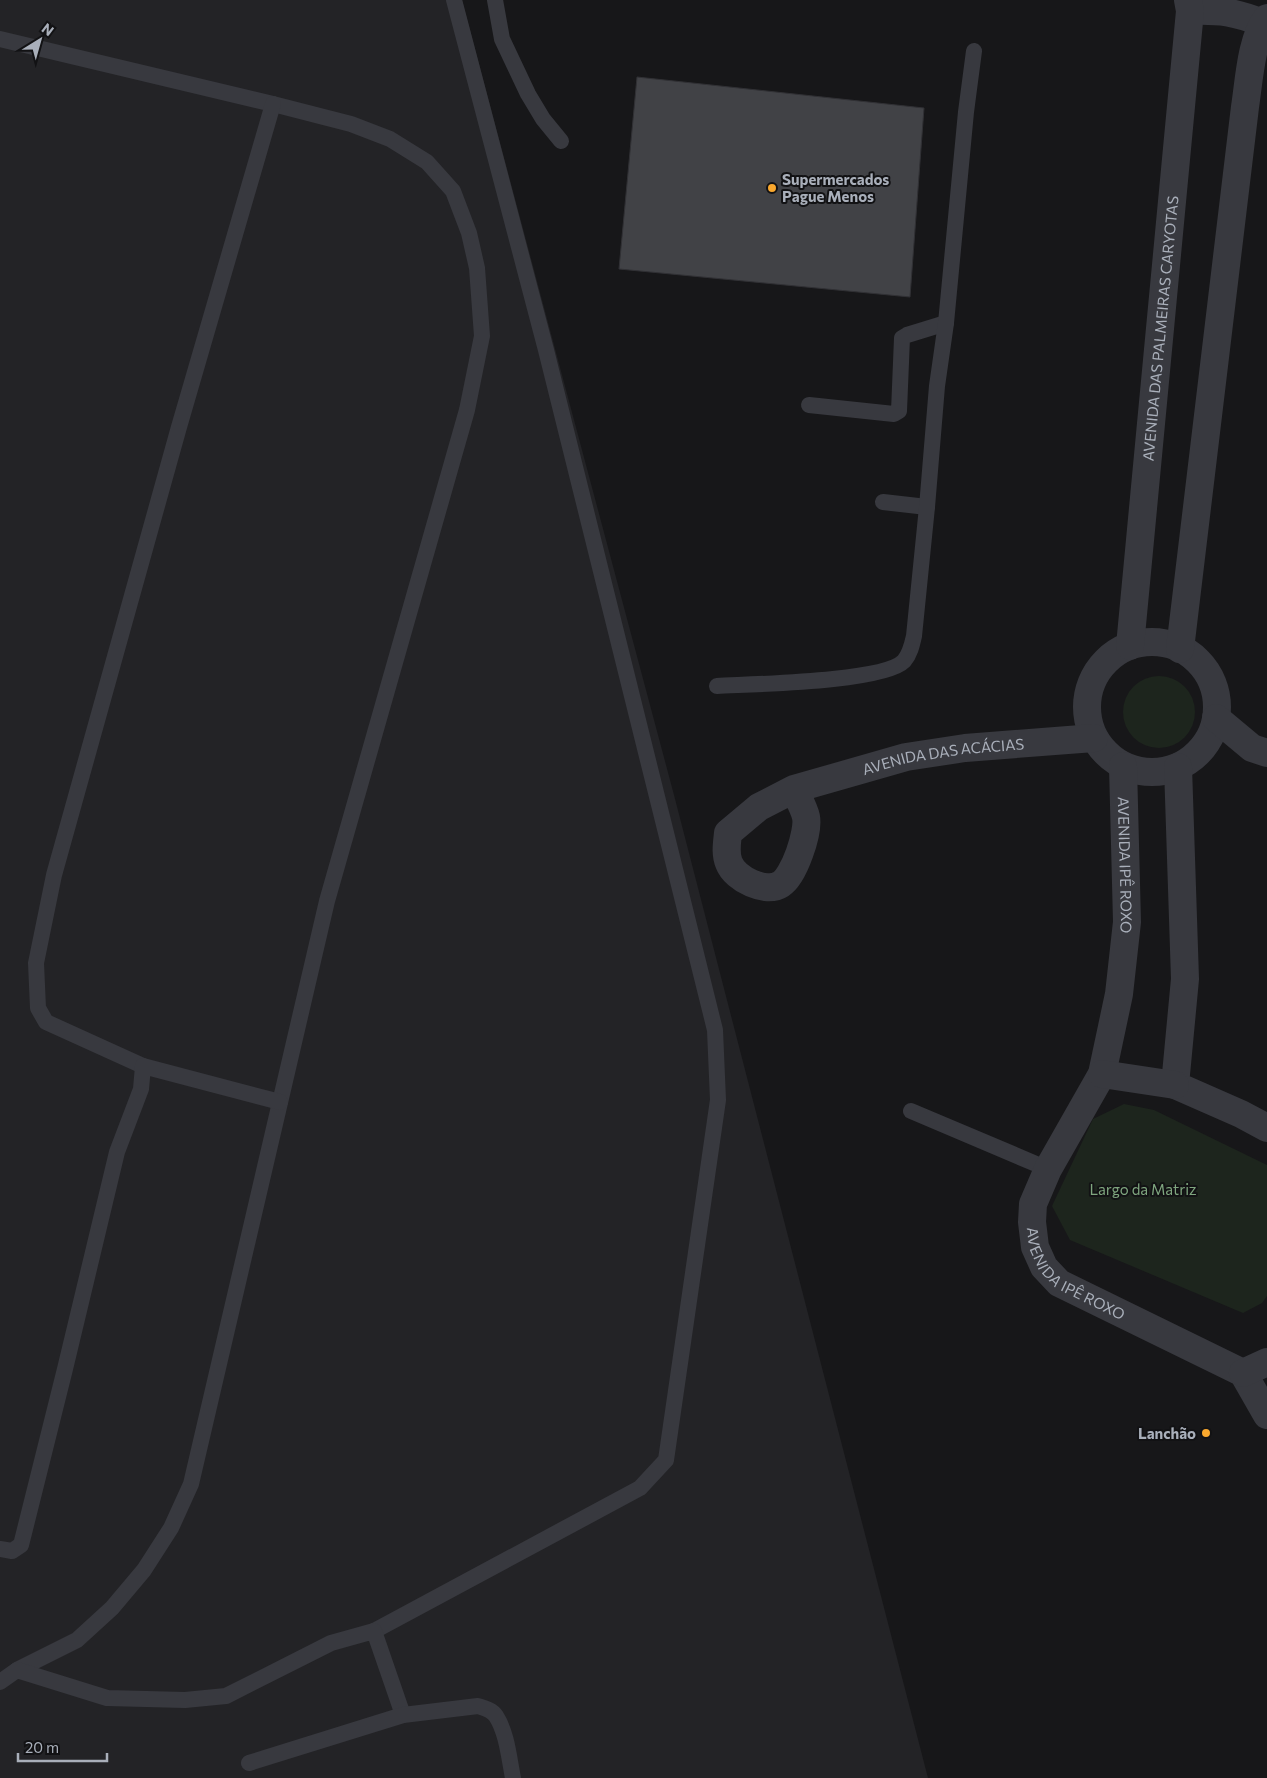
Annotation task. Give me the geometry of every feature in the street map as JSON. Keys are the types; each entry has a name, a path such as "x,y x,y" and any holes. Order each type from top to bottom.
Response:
{"street":[{"name":"AVENIDA DAS PALMEIRAS CARYOTAS","path":"1130,646 1189,6 1232,12 1265,20 1253,58 1245,107 1180,649"},
{"path":"1146,642 1164,643 1180,649 1197,660 1210,677 1216,697 1216,718 1209,738 1196,755 1178,767 1160,772 1141,771 1123,766 1106,754 1094,738 1088,719 1087,699 1091,681 1101,666 1114,654 1130,646 1146,642"},
{"path":"1216,718 1252,748 1267,753"},
{"name":"AVENIDA DAS ACÁCIAS","path":"794,789 906,757 965,748 1094,738"},
{"name":"AVENIDA IPÊ ROXO","path":"1123,766 1127,922 1119,994 1102,1074 1048,1169 1033,1204 1032,1222 1035,1247 1044,1267 1059,1283 1135,1321 1255,1368 1267,1414"},
{"path":"1175,1085 1185,979 1178,767"},
{"path":"1102,1074 1175,1085 1241,1114 1267,1128"}],"lane":[{"path":"17,1670 107,1698 185,1700 226,1696 331,1644 374,1631 640,1488 666,1460 718,1100 715,1030 546,350 454,0"},
{"path":"495,0 502,39 528,94 543,120 561,141"},
{"path":"0,39 273,104 351,124 390,139 427,162 453,191 469,233 477,268 482,336 467,410 327,901 191,1484 171,1528 144,1570 112,1608 77,1640 17,1670 0,1682"},
{"path":"717,686 852,677 884,671 904,662 908,654 914,636 928,506 937,386 946,323 966,112 974,51"},
{"path":"273,104 106,686 54,875 36,962 38,1008 46,1022 143,1066 280,1102"},
{"path":"809,405 894,414 899,411 902,338 946,323"},
{"path":"883,502 928,506"},
{"path":"0,1549 12,1551 21,1545 117,1152 141,1089 143,1066"},
{"path":"911,1111 1048,1169"},
{"path":"374,1631 404,1715"},
{"path":"248,1762 404,1715 478,1706 495,1714 504,1736 512,1778"}],"shaded area":[{"path":"0,0 462,0 674,795 928,1778 0,1778"}],"green space":[{"path":"1159,676 1179,682 1189,692 1195,712 1189,732 1179,742 1159,748 1139,742 1129,732 1123,712 1129,692 1139,682"},
{"name":"Largo da Matriz","path":"1124,1104 1154,1110 1267,1165 1267,1296 1262,1303 1243,1313 1070,1240 1052,1206 1093,1119"}],"building":[{"name":"Supermercados Pague Menos","path":"637,77 924,108 910,297 619,269"}],"place":[{"name":"Supermercados Pague Menos","path":"772,188"},
{"name":"Lanchão","path":"1206,1433"}]}
